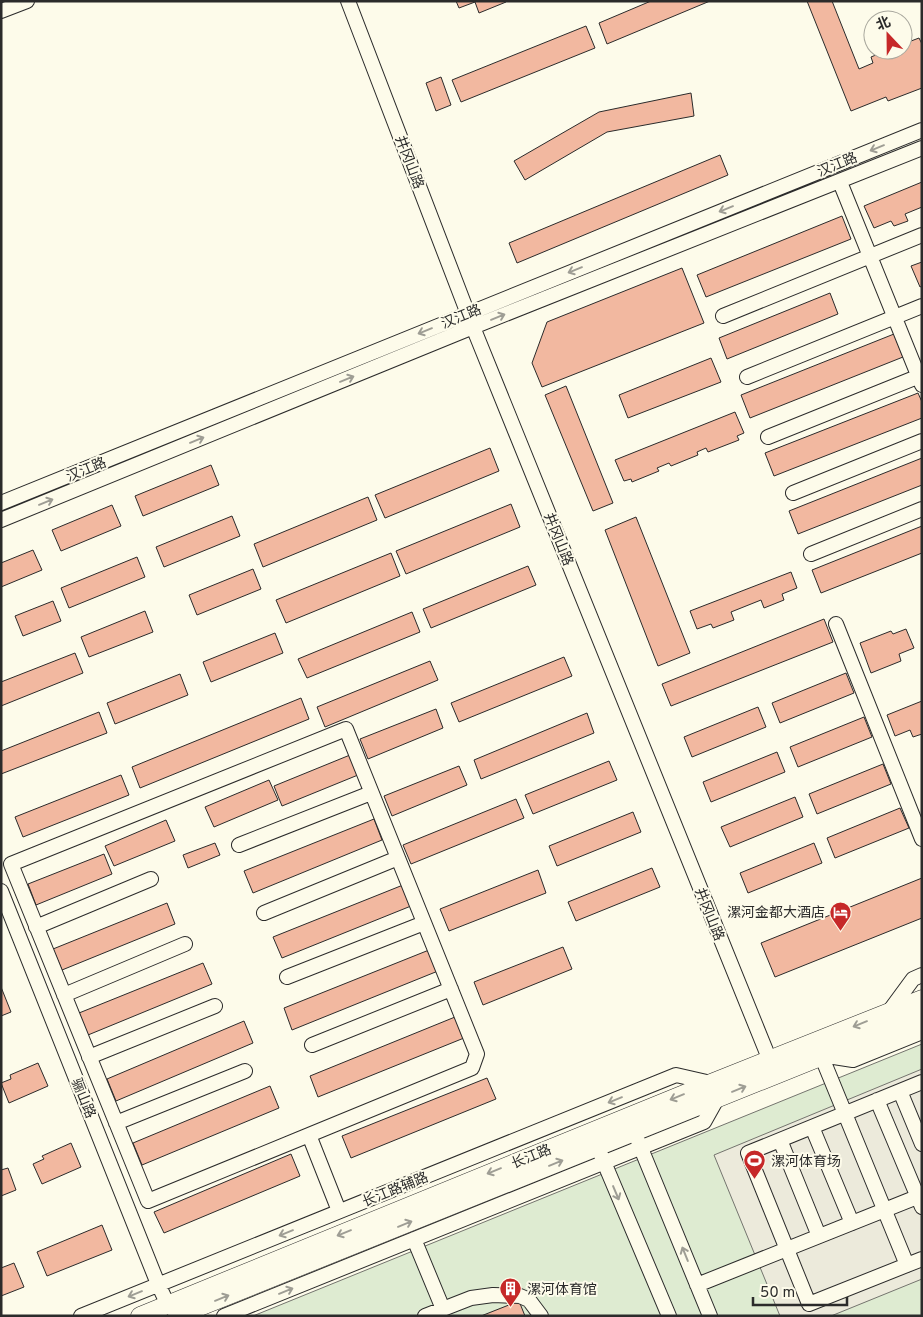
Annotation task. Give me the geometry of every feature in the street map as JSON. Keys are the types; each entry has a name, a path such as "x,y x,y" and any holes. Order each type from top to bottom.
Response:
{"main road":[{"name":"长江路","path":"140,1316 172,1310 772,1067 922,999"},
{"name":"长江路","path":"772,1067 822,1055 922,1016"},
{"name":"长江路","path":"594,1139 634,1131 714,1090"}],"street":[{"path":"1,11 27,1"},
{"name":"井冈山路","path":"348,1 473,327 772,1067"},
{"name":"汉江路","path":"1,503 922,130"},
{"name":"汉江路","path":"1,520 473,327 922,148"},
{"path":"768,437 921,379 869,257 840,182"},
{"path":"723,316 922,235"},
{"path":"747,376 922,306"},
{"path":"793,493 922,440"},
{"path":"811,554 922,509"},
{"path":"836,624 922,839"},
{"path":"346,729 398,858 476,1054 472,1068 148,1201 11,864 346,729"},
{"path":"239,845 371,793"},
{"path":"264,912 398,858"},
{"path":"36,927 151,879"},
{"name":"骊山路","path":"1,891 158,1284 172,1310"},
{"path":"286,977 424,923"},
{"path":"64,995 185,944"},
{"path":"888,1013 912,979 922,975"},
{"path":"312,1045 451,989"},
{"path":"89,1057 215,1006"},
{"path":"822,1055 853,1060 922,1032"},
{"path":"822,1055 907,1265"},
{"path":"116,1124 244,1071"},
{"name":"长江路辅路","path":"81,1316 676,1075 714,1090"},
{"path":"922,1082 748,1153 809,1304 922,1259"},
{"path":"224,1316 704,1122 714,1090"},
{"path":"900,1091 922,1144"},
{"path":"697,1285 884,1210 920,1199 877,1100"},
{"path":"812,1127 852,1223"},
{"path":"634,1131 710,1316"},
{"path":"309,1135 339,1211"},
{"path":"594,1139 669,1316"},
{"path":"780,1140 819,1236"},
{"path":"414,1239 443,1309"},
{"path":"425,1316 471,1298 493,1295 520,1296 529,1300 541,1316"}],"green space":[{"name":"漯河体育场","path":"922,1044 922,1316 253,1316"}],"shaded area":[{"path":"922,1069 922,1279 831,1316 780,1316 714,1155"}],"building":[{"path":"456,1 506,2 479,13 475,2 459,8"},
{"path":"651,1 710,1 607,44 599,23"},
{"path":"807,1 832,1 859,69 873,63 872,60 913,60 913,40 919,38 922,44 922,88 888,101 886,97 851,111"},
{"path":"586,26 595,48 461,102 452,80"},
{"path":"441,77 451,105 436,111 426,83"},
{"path":"691,93 694,116 607,132 525,180 514,161 599,112"},
{"path":"720,155 728,175 517,263 509,243"},
{"path":"922,182 922,207 905,214 908,221 894,226 891,221 874,228 864,206"},
{"path":"842,216 851,239 706,297 697,275"},
{"path":"922,262 922,286 920,287 911,266"},
{"path":"682,268 704,323 542,387 532,363 547,322"},
{"path":"830,293 838,314 727,359 719,338"},
{"path":"894,334 903,357 750,418 741,395"},
{"path":"711,358 721,382 628,418 619,395"},
{"path":"566,386 613,503 593,511 545,395"},
{"path":"918,393 922,402 922,418 774,476 765,453"},
{"path":"735,412 744,433 737,436 739,440 708,452 706,448 697,452 698,455 671,466 669,463 657,468 659,471 632,482 631,479 624,481 615,460"},
{"path":"490,448 499,471 385,518 375,495"},
{"path":"922,458 922,485 798,534 789,511"},
{"path":"211,465 219,485 143,516 135,496"},
{"path":"368,497 377,520 263,567 254,544"},
{"path":"511,504 520,527 406,574 396,551"},
{"path":"112,505 121,526 61,551 52,530"},
{"path":"232,516 240,536 164,567 156,547"},
{"path":"636,517 690,653 658,666 605,530"},
{"path":"922,526 922,553 821,593 812,570"},
{"path":"33,550 42,570 1,587 1,563"},
{"path":"391,553 400,576 286,623 276,600"},
{"path":"137,557 145,577 69,608 61,588"},
{"path":"528,566 536,585 431,628 423,609"},
{"path":"253,569 261,589 197,615 189,595"},
{"path":"791,572 797,588 782,594 784,600 764,608 761,600 731,612 734,620 713,628 711,624 697,629 690,611"},
{"path":"53,601 61,621 23,636 15,616"},
{"path":"145,611 153,632 89,657 81,637"},
{"path":"412,612 420,632 307,678 298,659"},
{"path":"824,619 833,642 671,706 662,684"},
{"path":"906,629 914,648 899,654 901,661 871,673 860,643 891,631 893,634"},
{"path":"275,633 283,653 211,682 203,662"},
{"path":"75,653 83,673 1,706 1,682"},
{"path":"564,657 572,676 459,722 451,703"},
{"path":"430,661 438,680 325,727 317,707"},
{"path":"846,673 854,693 780,723 772,703"},
{"path":"180,674 188,695 115,724 107,703"},
{"path":"301,698 309,719 140,788 132,767"},
{"path":"922,701 922,734 913,737 910,730 895,736 887,715"},
{"path":"758,707 766,727 692,757 684,737"},
{"path":"436,709 443,728 368,759 360,739"},
{"path":"99,712 107,733 1,774 1,751"},
{"path":"587,713 594,733 481,779 474,760"},
{"path":"864,717 872,737 798,767 790,747"},
{"path":"777,752 785,772 711,802 703,782"},
{"path":"350,755 358,775 282,806 274,786"},
{"path":"609,761 617,780 533,814 525,795"},
{"path":"883,764 891,784 817,814 809,794"},
{"path":"459,766 467,785 392,816 384,796"},
{"path":"121,775 129,795 23,837 15,817"},
{"path":"269,780 278,800 214,827 205,807"},
{"path":"795,797 803,817 730,847 721,827"},
{"path":"516,799 524,818 411,864 403,845"},
{"path":"900,808 909,828 835,858 827,838"},
{"path":"633,812 641,832 557,866 549,846"},
{"path":"374,819 382,840 253,893 244,871"},
{"path":"166,820 175,841 114,866 105,846"},
{"path":"215,843 220,855 188,868 183,855"},
{"path":"814,843 822,863 748,893 740,873"},
{"path":"104,854 112,874 36,905 28,884"},
{"path":"652,868 660,887 576,921 568,902"},
{"path":"538,870 546,893 449,931 440,909"},
{"name":"漯河金都大酒店","path":"922,878 922,918 775,977 761,943"},
{"path":"403,885 411,906 282,958 273,937"},
{"path":"167,903 175,924 62,970 53,949"},
{"path":"563,947 572,969 483,1005 474,982"},
{"path":"429,950 438,971 292,1030 284,1008"},
{"path":"203,963 212,984 88,1035 79,1013"},
{"path":"1,987 11,1012 1,1016"},
{"path":"455,1017 464,1038 318,1097 310,1076"},
{"path":"244,1021 253,1043 116,1101 107,1079"},
{"path":"38,1063 48,1086 9,1103 1,1083 11,1079 10,1075"},
{"path":"487,1078 496,1099 351,1158 342,1136"},
{"path":"270,1086 279,1108 142,1165 133,1143"},
{"path":"71,1143 81,1167 42,1184 33,1164 44,1159 42,1156"},
{"path":"291,1154 300,1176 164,1233 154,1212"},
{"path":"8,1168 16,1190 1,1196 1,1170"},
{"path":"102,1225 112,1250 47,1276 37,1252"},
{"path":"14,1263 24,1287 1,1296 1,1268"},
{"name":"漯河体育馆","path":"519,1301 525,1316 481,1316"}],"place":[{"name":"漯河金都大酒店","path":"841,931"},
{"name":"漯河体育场","path":"755,1180"},
{"name":"漯河体育馆","path":"511,1308"}]}
